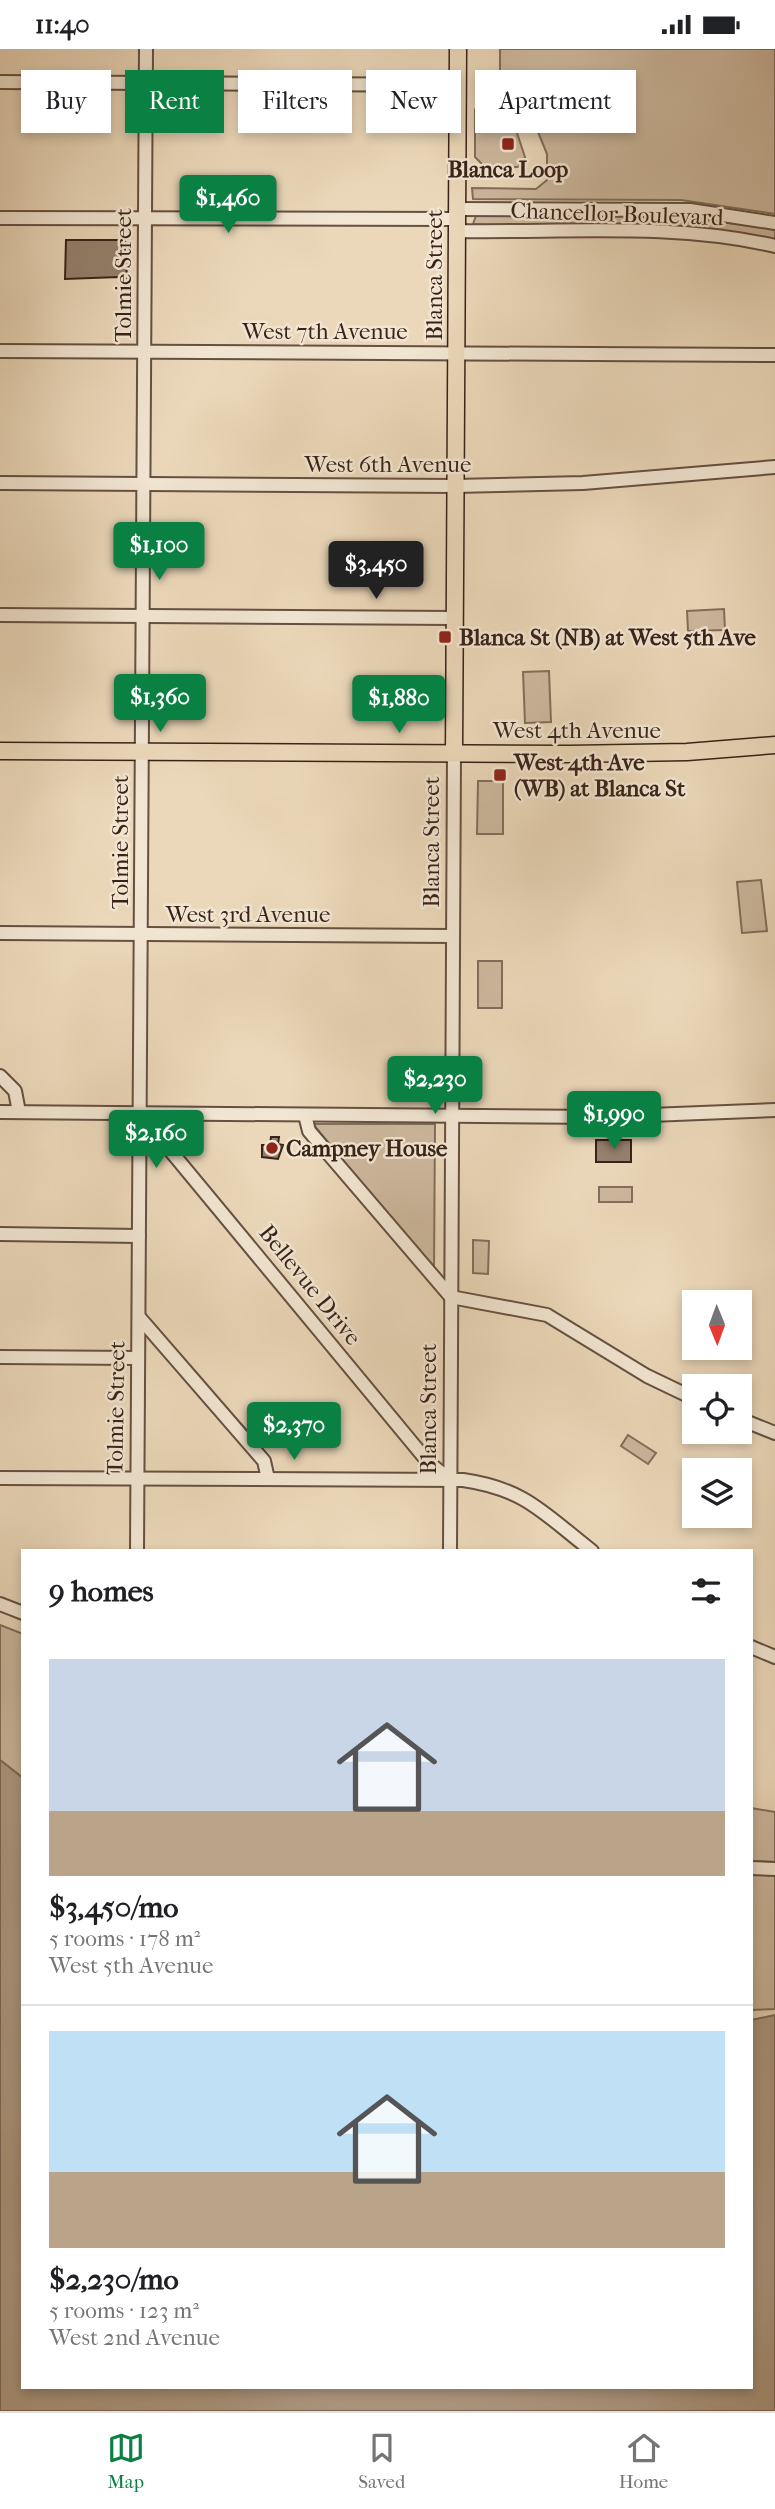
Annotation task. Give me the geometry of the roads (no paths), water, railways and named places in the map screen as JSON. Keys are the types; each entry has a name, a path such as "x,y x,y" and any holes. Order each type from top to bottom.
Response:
{"main road":[{"name":"Blanca Street","path":"457,70 458,49"},
{"name":"Blanca Street","path":"454,753 457,133"},
{"name":"West 4th Avenue","path":"0,751 687,752 775,745"}],"street":[{"name":"Tolmie Street","path":"146,49 146,70"},
{"path":"0,82 125,83"},
{"path":"224,84 366,84"},
{"name":"Tolmie Street","path":"136,1549 146,133"},
{"name":"Chancellor Boulevard","path":"457,220 690,211 775,223"},
{"path":"0,218 457,220"},
{"name":"Chancellor Boulevard","path":"457,220 678,233 775,246"},
{"name":"West 7th Avenue","path":"0,351 775,355"},
{"name":"West 6th Avenue","path":"0,483 455,486 638,481 775,467"},
{"path":"0,615 454,618"},
{"name":"Blanca Street","path":"450,1549 454,753"},
{"name":"West 3rd Avenue","path":"0,933 453,936"},
{"path":"0,1076 15,1091 19,1112"},
{"path":"0,1112 684,1116 775,1110"},
{"name":"Bellevue Drive","path":"140,1114 428,1462 450,1480"},
{"path":"305,1115 309,1132 451,1297 547,1315 647,1376 682,1393"},
{"path":"0,1234 139,1235"},
{"path":"139,1317 264,1461 268,1479"},
{"path":"0,1357 137,1358"},
{"path":"752,1424 775,1433"},
{"path":"0,1478 450,1480 496,1485 517,1493 589,1549"},
{"path":"0,1604 21,1612"},
{"path":"753,1648 775,1657"},
{"path":"753,1868 775,1869"}],"place":[{"name":"Blanca Loop","path":"508,144"},
{"name":"Blanca St (NB) at West 5th Ave","path":"445,637"},
{"name":"West 4th Ave (WB) at Blanca St","path":"500,775"},
{"name":"Campney House","path":"272,1148"}]}
